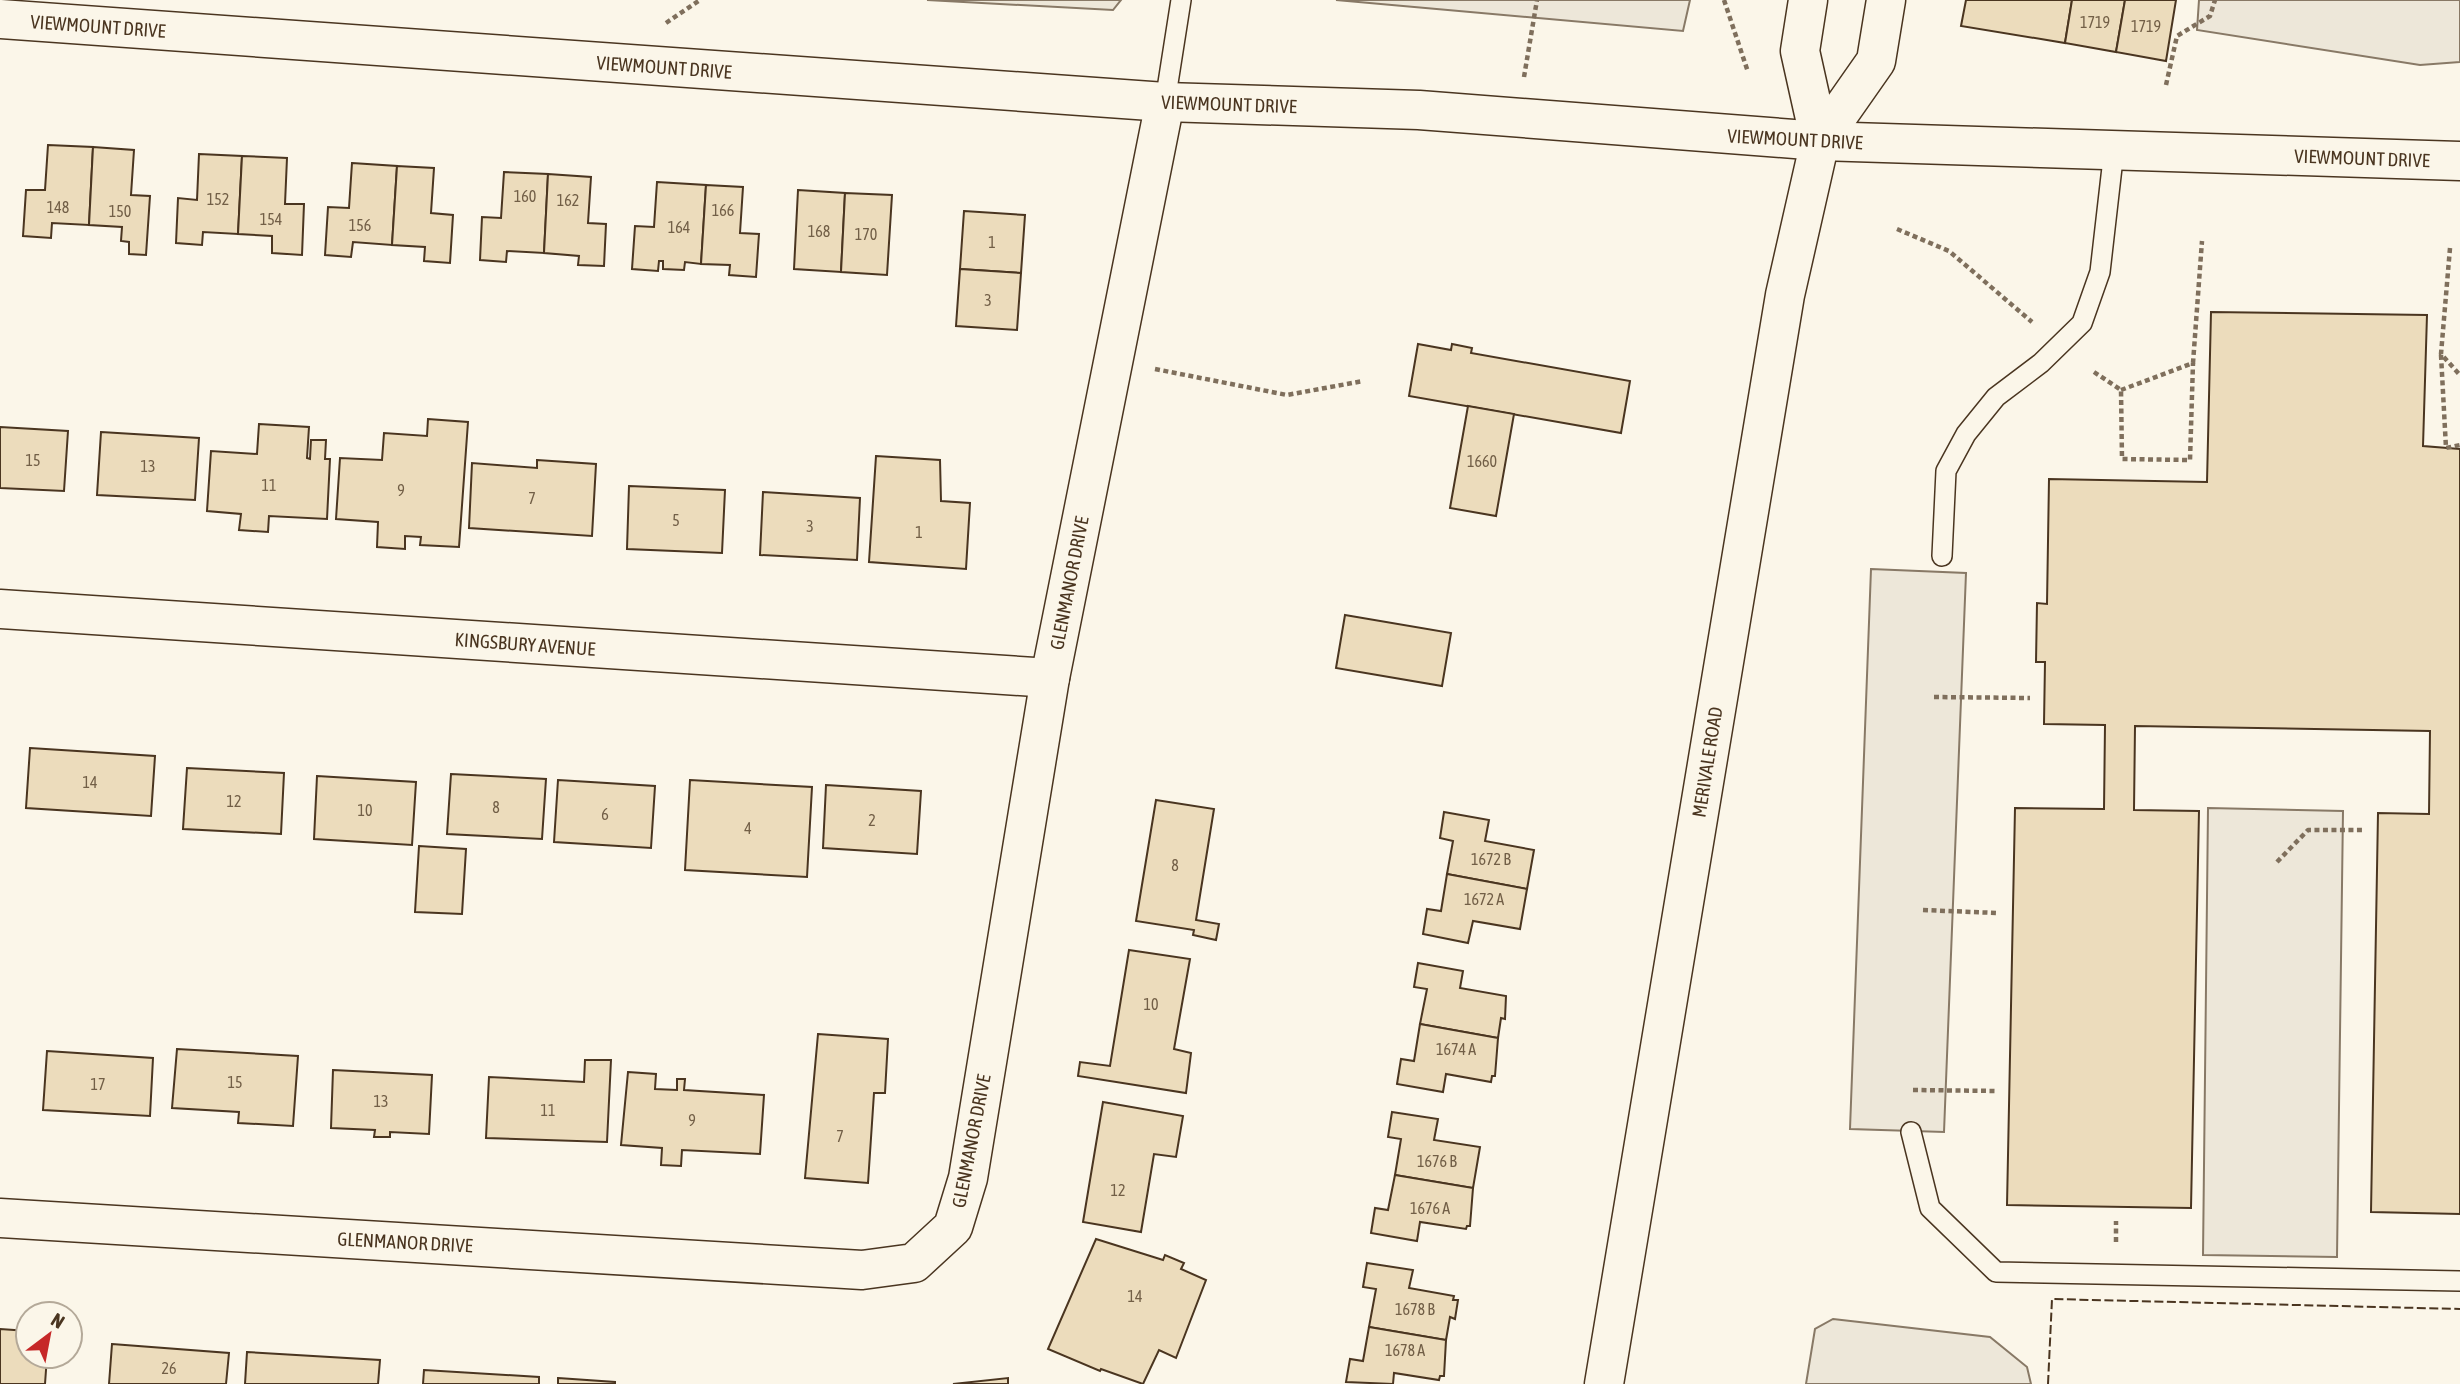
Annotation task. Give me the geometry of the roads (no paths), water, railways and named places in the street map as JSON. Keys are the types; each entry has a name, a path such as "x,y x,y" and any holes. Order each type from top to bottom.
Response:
{"street":[{"name":"MERIVALE ROAD","path":"1808,0 1800,51 1820,141"},
{"name":"MERIVALE ROAD","path":"1604,1384 1785,295 1820,141 1877,61 1886,0"},
{"name":"VIEWMOUNT DRIVE","path":"0,19 1165,102 1419,110 1820,141 2460,161"},
{"name":"GLENMANOR DRIVE","path":"0,1218 862,1270 914,1263 953,1227 968,1178 1050,678 1165,102"},
{"name":"KINGSBURY AVENUE","path":"0,609 1050,678"}],"lane":[{"path":"1165,102 1181,0"},
{"path":"1942,556 1946,471 1966,433 1996,397 2041,363 2082,323 2100,272 2114,150"},
{"path":"1911,1132 1930,1208 1996,1272 2460,1281"}]}
